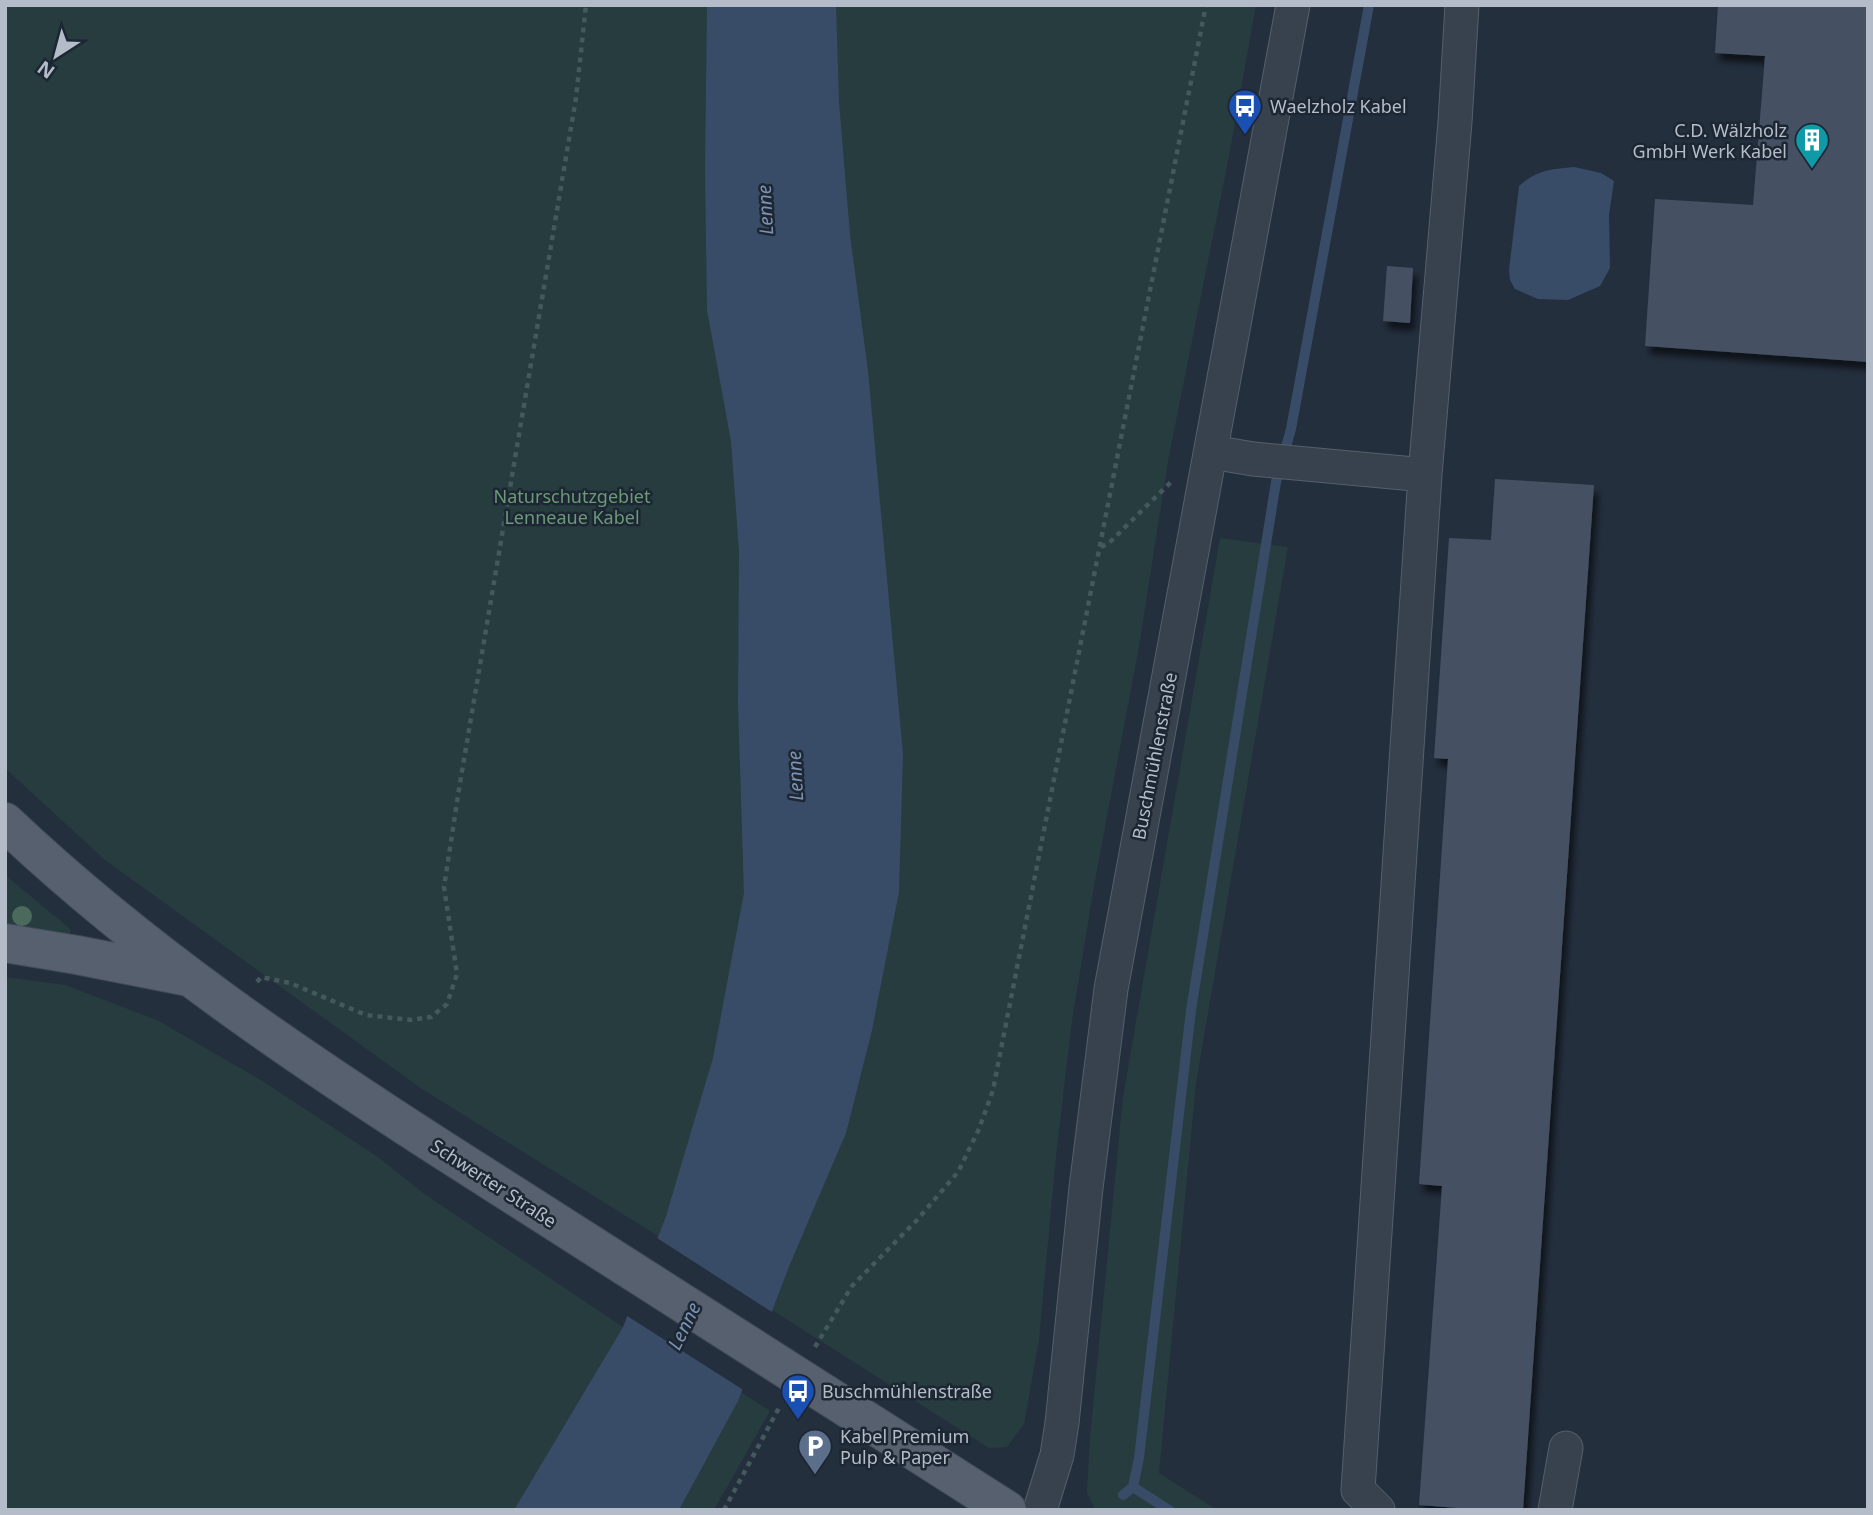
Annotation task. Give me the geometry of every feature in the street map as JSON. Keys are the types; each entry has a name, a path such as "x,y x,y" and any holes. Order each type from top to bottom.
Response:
{"main road":[{"name":"Schwerter Straße","path":"5,822 80,889 192,978 300,1057 1007,1510"},
{"path":"5,943 192,978"}],"street":[{"name":"Buschmühlenstraße","path":"1040,1510 1057,1455 1062,1423 1086,1188 1111,989 1293,5"},
{"path":"1378,1510 1358,1490 1425,475 1455,122 1462,5"},
{"path":"1209,466 1253,458 1425,475"},
{"path":"1555,1510 1566,1448"}],"path":[{"path":"232,1008 261,977 290,983 366,1015 411,1020 431,1017 447,1004 457,974 444,887 576,98 586,5"},
{"path":"809,1357 852,1286 917,1220 958,1172 979,1129 993,1090 1206,5"},
{"path":"1100,548 1109,543 1170,482 1209,466"},
{"path":"724,1510 784,1399"}],"green space":[{"name":"Naturschutzgebiet Lenneaue Kabel","path":"5,5 1256,5 1229,156 1168,461 1139,647 1094,886 1072,1021 1039,1340 1024,1424 1007,1447 989,1448 772,1310 782,1285 667,1213 658,1236 422,1089 105,860 5,768"},
{"path":"1220,538 1288,547 1196,1083 1159,1473 1217,1510 1095,1510 1087,1492 1090,1437 1123,1097"},
{"path":"5,875 68,927 71,930 69,937 5,929"},
{"path":"5,977 65,985 157,1020 264,1082 378,1157 423,1193 623,1327 514,1510 5,1510"},
{"path":"741,1392 770,1411 714,1510 679,1510"}],"water":[{"name":"Lenne","path":"707,5 836,5 839,102 850,235 868,371 903,754 899,892 872,1030 846,1133 790,1264 738,1401 679,1510 514,1510 623,1327 666,1216 713,1058 744,893 738,703 739,551 731,441 707,310"},
{"path":"1574,167 1601,173 1614,181 1609,215 1610,268 1600,286 1568,300 1538,299 1515,289 1510,280 1519,186 1538,173"}],"pier":[{"path":"654,1236 775,1314 745,1391 624,1314"}],"building":[{"name":"C.D. Wälzholz GmbH Werk Kabel","path":"1718,5 1868,5 1868,362 1645,346 1655,199 1753,205 1765,56 1715,53"},
{"path":"1387,266 1413,268 1410,323 1383,321"},
{"path":"1495,479 1594,485 1523,1510 1419,1505 1442,1186 1419,1184 1448,759 1434,758 1449,538 1491,540"}],"waterway":[{"path":"1133,1487 1139,1458 1191,1010 1276,482 1291,429 1369,5"},
{"path":"1123,1495 1133,1487 1169,1510"}],"place":[{"name":"Waelzholz Kabel","path":"1245,136"},
{"name":"C.D. Wälzholz GmbH Werk Kabel","path":"1812,170"},
{"name":"Buschmühlenstraße","path":"798,1421"},
{"name":"Kabel Premium Pulp & Paper","path":"815,1476"}]}
